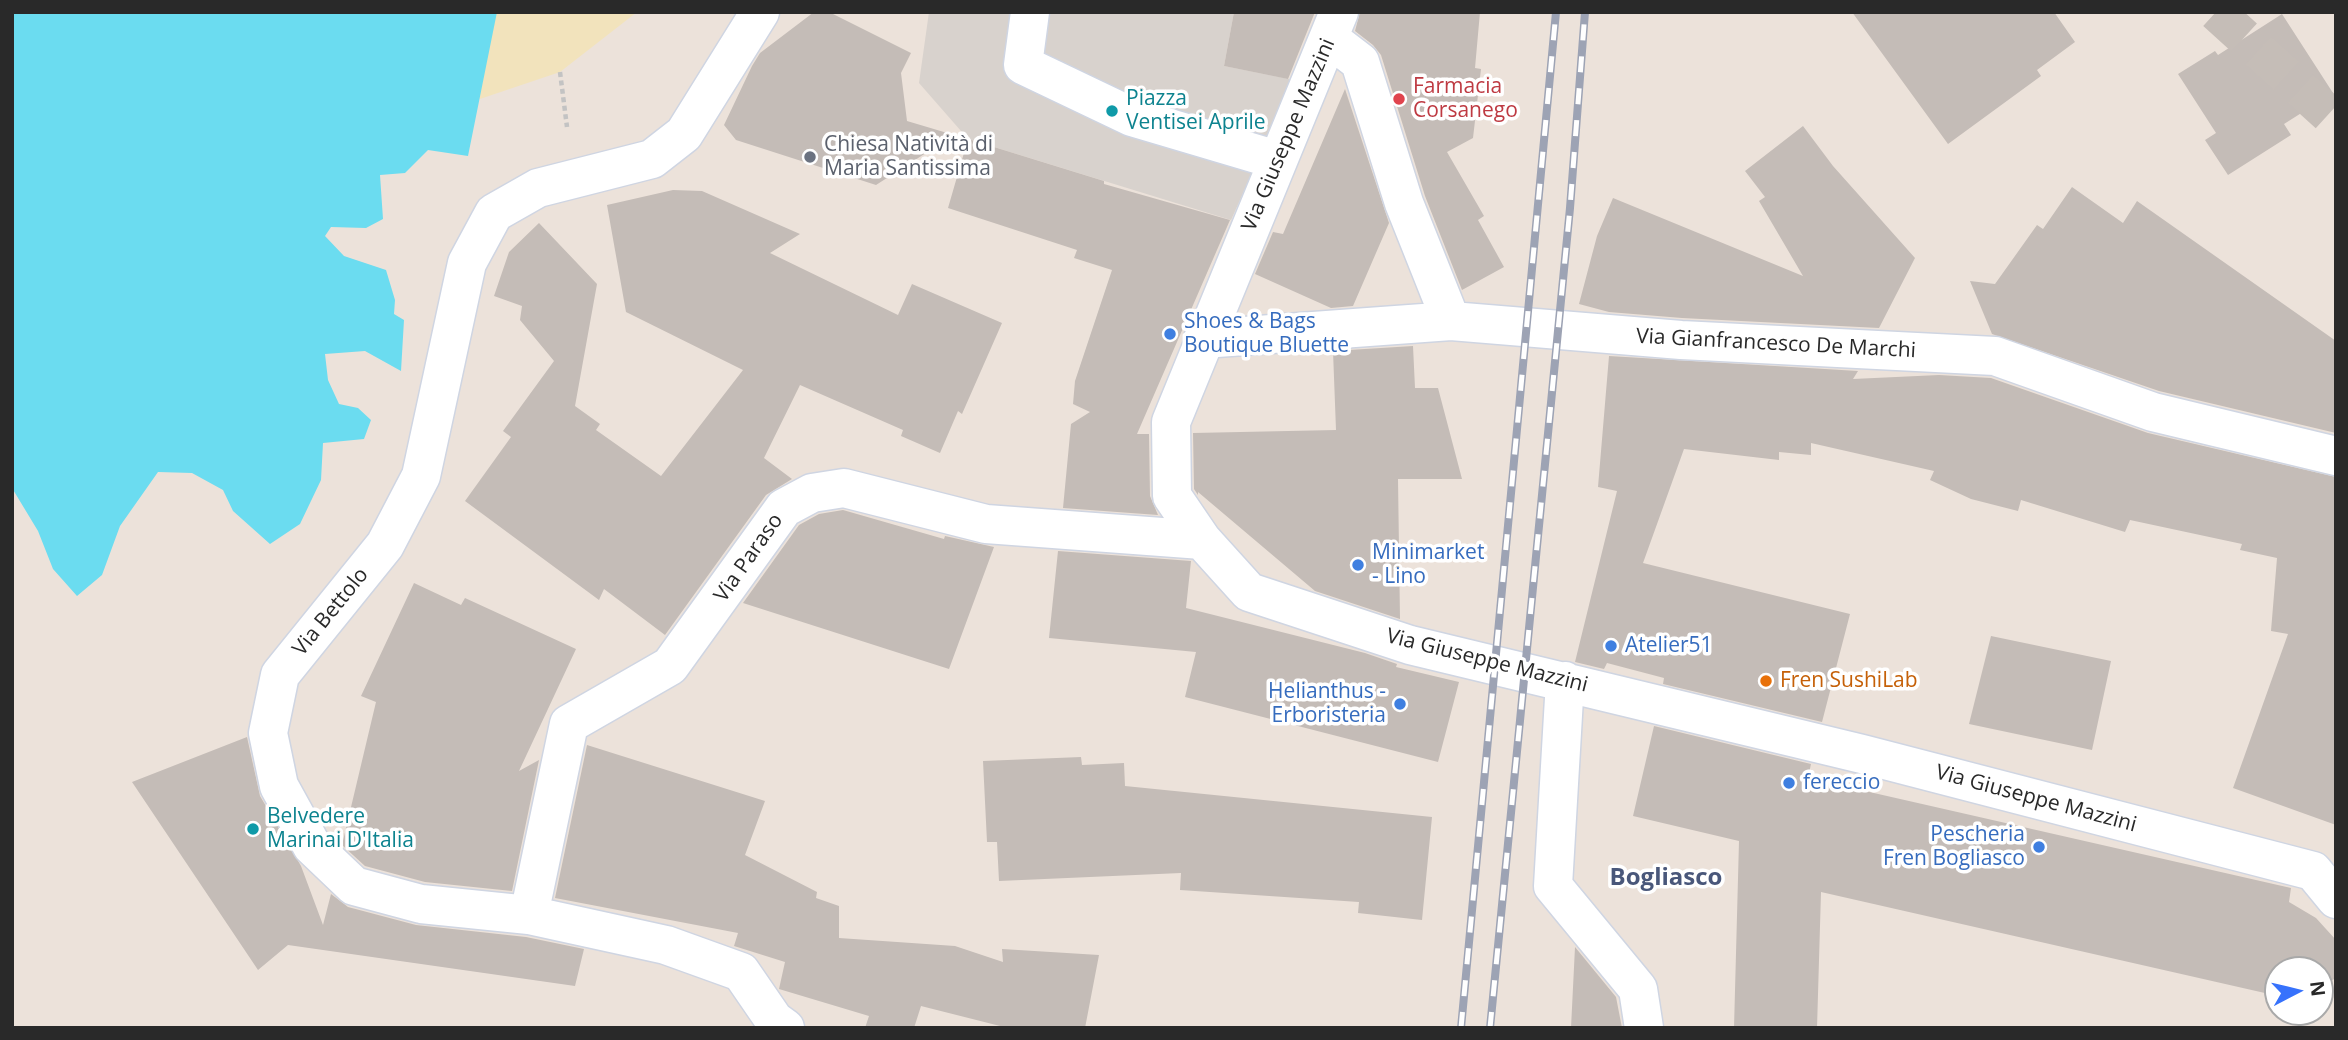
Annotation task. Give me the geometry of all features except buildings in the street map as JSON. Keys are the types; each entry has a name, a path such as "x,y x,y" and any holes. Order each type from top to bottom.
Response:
{"street":[{"name":"Via Bettolo","path":"760,12 684,134 652,159 538,188 494,213 467,263 421,476 385,545 280,675 268,733 279,786 312,845 354,886 421,904 529,915 666,945 741,972 774,1020 785,1028"},
{"path":"1030,12 1023,65 1132,117 1277,160"},
{"path":"1335,25 1360,62 1404,203 1451,321"},
{"name":"Via Giuseppe Mazzini","path":"1335,25 1203,339 1171,422 1172,496 1202,540 1249,592 1410,645 1876,757 2313,871 2336,899"},
{"name":"Via Gianfrancesco De Marchi","path":"1203,339 1451,321 1681,340 1995,356 2153,412 2336,456"},
{"name":"Via Paraso","path":"529,915 569,724 670,666 784,508 812,493 844,488 986,524 1202,540"},
{"path":"1565,681 1553,886 1638,989 1644,1028"}],"path":[{"path":"560,72 567,127"}],"sand":[{"path":"492,12 637,12 560,72 471,102"}],"shaded area":[{"name":"Piazza Ventisei Aprile","path":"929,12 1234,12 1224,66 1294,80 1231,220 968,139 919,83"}],"water":[{"path":"12,12 497,12 468,156 428,150 405,173 380,175 383,219 366,228 331,227 325,236 344,256 386,270 395,300 394,314 404,320 401,371 365,351 325,354 328,380 339,404 358,408 371,420 364,439 323,443 321,480 300,524 270,544 233,511 223,490 192,473 158,472 120,526 102,575 77,596 53,569 38,531 12,488"}],"tunnel":[{"path":"2216,12 2336,121"}],"railway":[{"path":"1461,1028 1556,12"},
{"path":"1490,1028 1570,208 1585,12"}],"place":[{"name":"Farmacia Corsanego","path":"1399,99"},
{"name":"Piazza Ventisei Aprile","path":"1112,111"},
{"name":"Chiesa Natività di Maria Santissima","path":"810,157"},
{"name":"Shoes & Bags Boutique Bluette","path":"1170,334"},
{"name":"Minimarket - Lino","path":"1358,565"},
{"name":"Atelier51","path":"1611,646"},
{"name":"Fren SushiLab","path":"1766,681"},
{"name":"Helianthus - Erboristeria","path":"1400,704"},
{"name":"fereccio","path":"1789,783"},
{"name":"Belvedere Marinai D'Italia","path":"253,829"},
{"name":"Pescheria Fren Bogliasco","path":"2039,847"}],"district":[{"name":"Bogliasco","path":"1666,878"}]}
